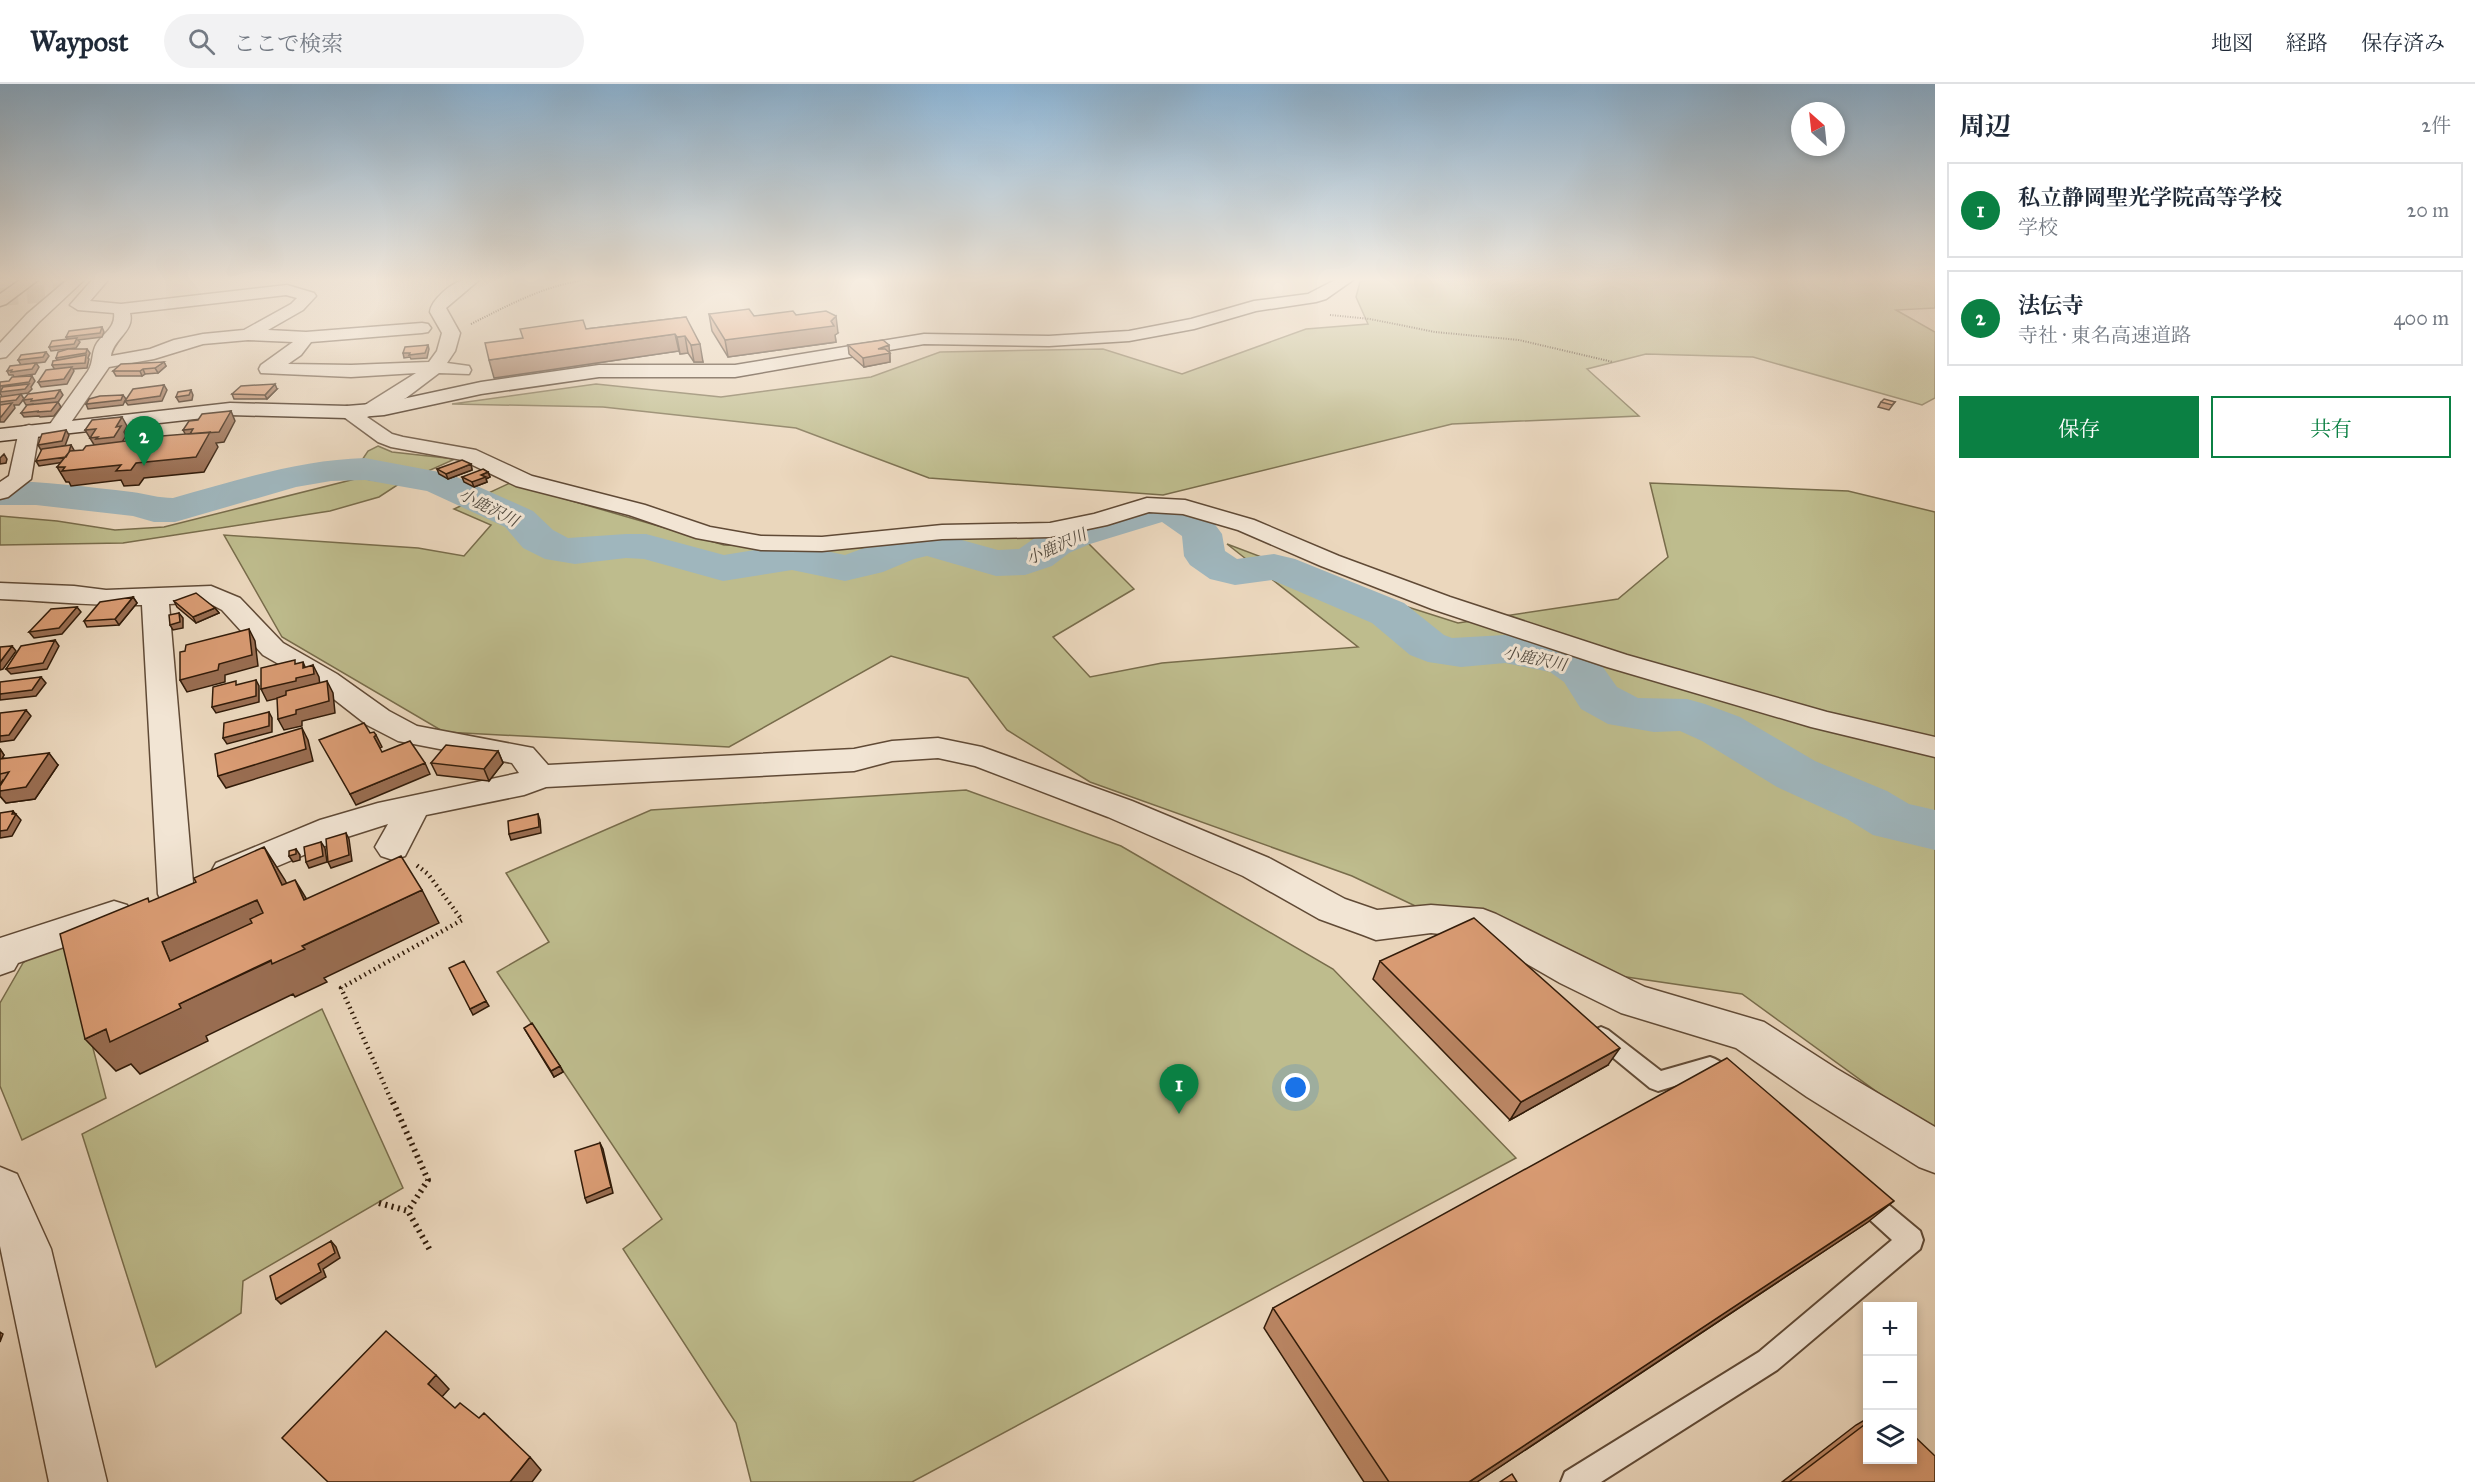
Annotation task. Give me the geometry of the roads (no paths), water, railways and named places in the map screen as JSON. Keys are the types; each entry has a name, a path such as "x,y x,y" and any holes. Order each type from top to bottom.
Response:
{"street":[{"path":"102,363 100,354 103,345"},
{"path":"58,428 102,363 154,354 178,345"},
{"path":"300,345 268,369 351,371 432,367 462,370"},
{"path":"357,411 397,395 418,381 445,352 447,345"},
{"path":"0,435 230,410 357,411 400,406 508,383 599,371 735,371 887,345"},
{"path":"357,411 385,438 398,443 468,455 524,481 637,510 705,533 761,543 822,544 942,532 1050,530 1099,520 1148,506 1185,507 1246,525 1330,561 1441,603 1617,661 1821,720 1935,747"},
{"path":"4,489 20,479 29,431"},
{"path":"0,591 74,594 106,598 211,594 231,604 273,649 327,680 378,718 409,734 522,755 540,776"},
{"path":"155,595 176,894"},
{"path":"0,959 4,952 176,894 332,829 414,806 524,784 540,776 854,760 892,751 938,748 982,757 1120,809 1257,867 1343,913 1376,925 1431,919 1483,924 1635,1001 1749,1034 1822,1083 1935,1152"},
{"path":"393,848 414,806"},
{"path":"0,1190 26,1249 78,1482"}],"lane":[{"path":"1585,1023 1658,1081 1710,1066 1745,1096"},
{"path":"1575,1482 1768,1361 1911,1240 1850,1187"}],"waterway":[{"name":"小鹿沢川","path":"0,493 36,493 140,505 154,510 175,510 291,477 331,470 365,469 437,482 519,519 538,539 560,550 646,547 723,568 792,557 845,568 868,563 901,549 929,543 996,563 1025,562 1037,557 1054,544 1076,535 1161,510 1181,515 1197,528 1202,534 1205,556 1226,570 1242,572 1267,567 1280,568 1388,613 1427,645 1445,652 1505,649 1566,661 1583,673 1599,698 1626,713 1654,716 1687,715 1721,729 1796,774 1867,805 1893,821 1935,830"}],"place":[{"name":"法伝寺","path":"144,466"},
{"name":"私立静岡聖光学院高等学校","path":"1179,1114"}]}
